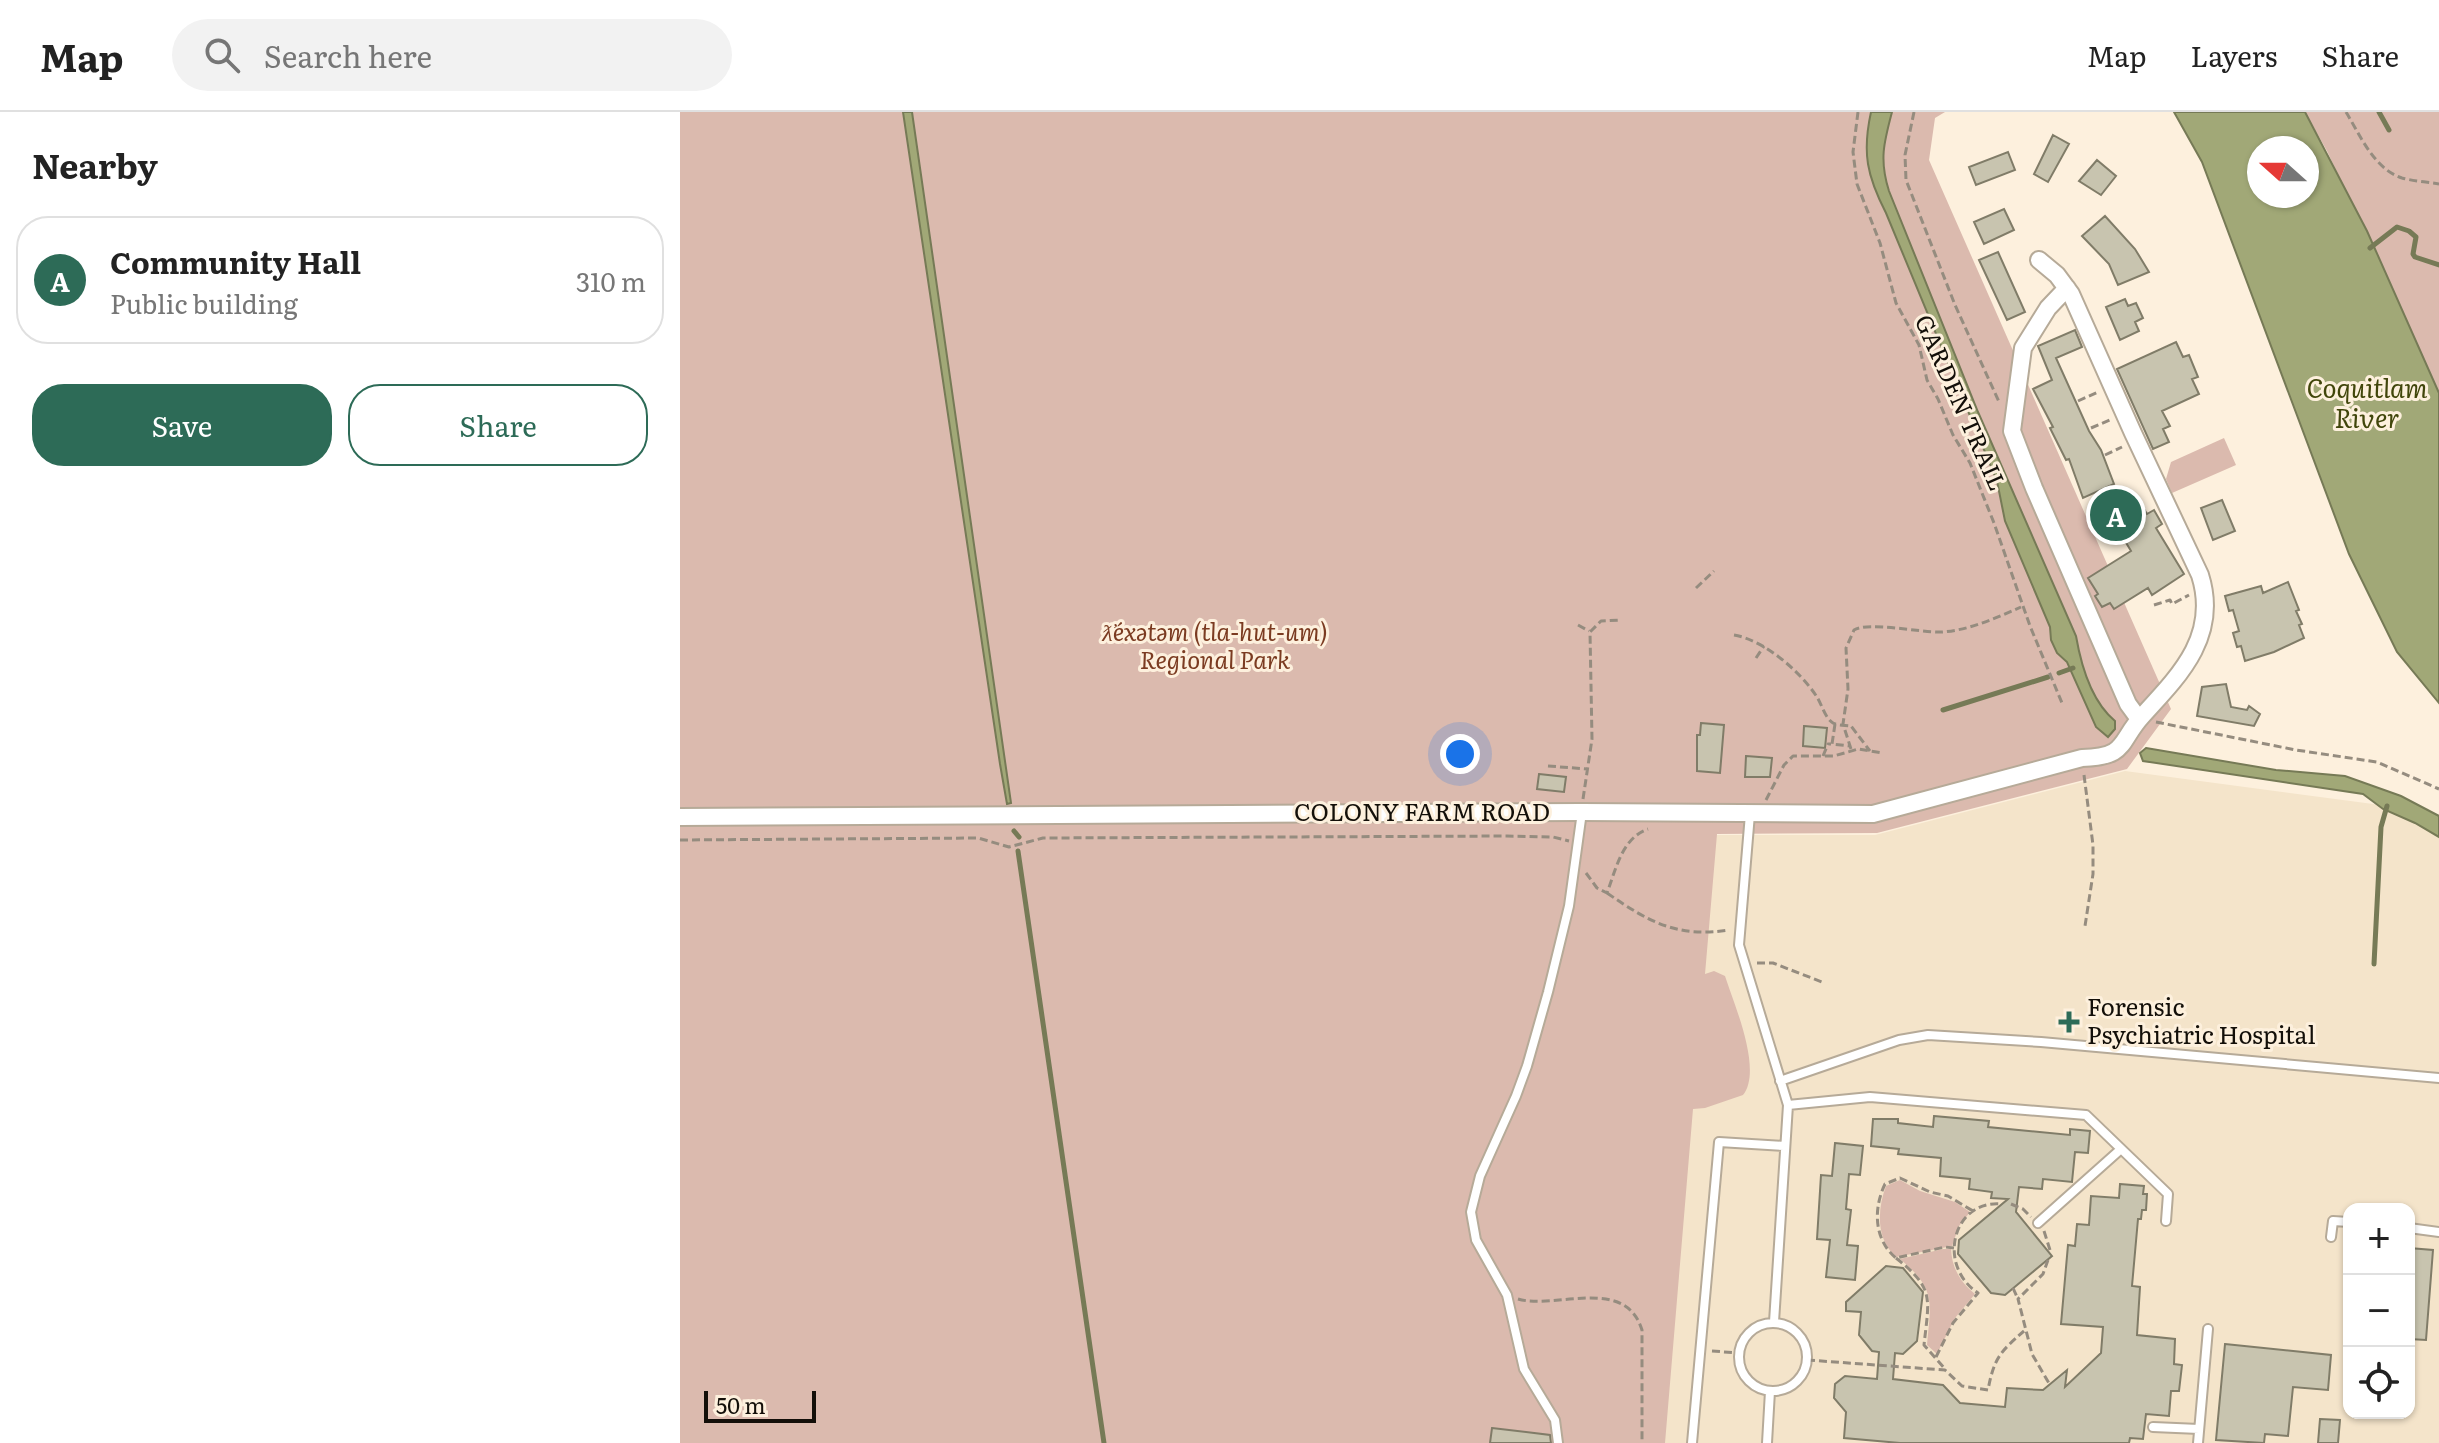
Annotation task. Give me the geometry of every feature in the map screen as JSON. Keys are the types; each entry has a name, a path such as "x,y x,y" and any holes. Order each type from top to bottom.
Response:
{"street":[{"path":"2039,260 2067,288 2200,575 2204,591"},
{"path":"2067,288 2048,308 2023,348 2012,431 2128,704 2139,719"},
{"name":"COLONY FARM ROAD","path":"680,817 1757,810 1873,814 2082,758 2103,756 2119,749 2197,645 2205,618 2204,591"}],"lane":[{"path":"1757,810 1739,945 1788,1105 1774,1322"},
{"path":"1558,1443 1555,1420 1524,1369 1507,1295 1476,1240 1471,1222 1472,1201 1480,1176 1516,1096 1558,953 1582,812"},
{"path":"1780,1081 1899,1040 1928,1035 2041,1042 2439,1078"},
{"path":"1788,1105 1870,1097 2086,1115 2168,1194 2166,1221"},
{"path":"1692,1443 1719,1142 1784,1146"},
{"path":"2038,1223 2121,1149"},
{"path":"2331,1237 2333,1221 2343,1222"},
{"path":"2415,1229 2439,1232"},
{"path":"1774,1322 1790,1326 1799,1334 1805,1344 1807,1360 1797,1381 1788,1388 1770,1391 1755,1387 1743,1375 1738,1353 1748,1332 1758,1325 1774,1322"},
{"path":"2198,1443 2208,1329"},
{"path":"1767,1443 1770,1391"},
{"path":"2153,1427 2199,1429"}],"path":[{"name":"GARDEN TRAIL","path":"1858,112 1853,152 1861,200 1880,243 1896,303 1919,345 1927,380 1970,463 2022,606 2062,703"},
{"path":"1914,112 1904,168 1910,195 2001,406"},
{"path":"2346,112 2383,167 2403,178 2439,184"},
{"path":"2078,401 2087,397"},
{"path":"2091,428 2099,424"},
{"path":"2105,455 2111,452"},
{"path":"1696,588 1714,571"},
{"path":"2154,605 2163,605 2170,600 2172,604 2204,591"},
{"path":"1850,748 1843,724 1849,699 1847,643 1858,627 1868,625 1903,631 1946,632 1985,623 2022,606"},
{"path":"1582,812 1592,739 1590,632 1601,621 1621,620"},
{"path":"1578,625 1590,632"},
{"path":"1734,635 1764,646 1779,656 1811,689 1835,724 1832,744"},
{"path":"1756,658 1764,646"},
{"path":"1842,672 1848,672"},
{"path":"2161,723 2296,750 2377,762 2439,789"},
{"path":"1835,724 1849,724 1870,751"},
{"path":"1823,756 1828,744 1883,753"},
{"path":"1757,810 1789,759 1798,754 1840,755 1850,748"},
{"path":"2082,758 2086,809 2093,845 2093,874 2085,926"},
{"path":"1548,766 1589,769"},
{"path":"1607,893 1631,839 1652,828"},
{"path":"680,840 978,838 1009,847 1043,838 1507,836 1553,837 1578,843"},
{"path":"1575,863 1597,888 1632,910 1684,933 1740,929"},
{"path":"1744,966 1767,962 1822,982"},
{"path":"1973,1211 1948,1196 1930,1192 1900,1178 1885,1184 1882,1191 1877,1221 1883,1243 1920,1277 1926,1288 1924,1345 1962,1386 1988,1390 1990,1377 2003,1348 2024,1331"},
{"path":"1936,1357 1953,1323 1978,1293 1959,1276 1954,1259 1957,1234 1973,1211 1995,1203 2002,1204"},
{"path":"1896,1258 1945,1247 1954,1248"},
{"path":"2018,1299 2043,1274 2048,1260"},
{"path":"2013,1288 2032,1354 2050,1385"},
{"path":"1507,1295 1532,1303 1581,1297 1604,1299 1618,1304 1636,1317 1642,1330 1642,1443"},
{"path":"1700,1350 1738,1353"},
{"path":"1807,1360 1945,1370"}],"shaded area":[{"name":"Forensic Psychiatric Hospital","path":"2125,771 2426,811 2439,819 2439,1443 1663,1443 1714,835 1875,835"}],"green space":[{"name":"ƛ̓éxətəm (tla-hut-um) Regional Park","path":"680,112 1945,112 1935,118 1929,160 2171,709 2127,769 1877,833 1717,834 1705,974 1714,971 1725,976 1745,1037 1750,1070 1743,1095 1693,1109 1665,1443 680,1443"},
{"path":"2305,112 2439,112 2439,393 2327,151"},
{"path":"2224,438 2236,465 2172,493 2166,479 2171,462"},
{"path":"1900,1180 1920,1191 1955,1202 1970,1212 1959,1226 1952,1246 1896,1257 1889,1250 1880,1224 1881,1205 1886,1186"},
{"path":"1951,1249 1958,1274 1975,1294 1955,1318 1937,1354 1927,1345 1930,1306 1925,1288 1900,1259"}],"water":[{"path":"903,112 912,112 1011,803 1007,804 1000,764"},
{"path":"1871,112 1892,112 1884,151 1889,191 1978,412 2076,636 2089,682 2100,704 2115,721 2115,729 2108,737 2096,727 2067,662 2057,653 2051,640 2050,627 2005,521 1997,481 1874,187 1867,152"},
{"name":"Coquitlam River","path":"2174,112 2305,112 2318,136 2247,136 2247,208 2319,208 2319,139 2367,231 2439,393 2439,703 2397,652 2349,554 2202,162"},
{"path":"2146,748 2276,770 2345,776 2401,796 2439,816 2439,837 2383,809 2363,794 2143,761 2140,753"}],"building":[{"path":"2053,135 2069,144 2048,182 2034,174"},
{"path":"2008,152 2015,170 1976,185 1969,167"},
{"path":"2097,160 2116,176 2101,195 2079,181"},
{"path":"2004,209 2014,230 1984,244 1974,222"},
{"path":"2105,216 2135,249 2149,272 2118,285 2109,264 2082,236"},
{"path":"1998,252 2025,312 2007,320 1979,260"},
{"path":"2125,299 2128,306 2136,303 2143,318 2135,322 2139,331 2120,340 2106,307"},
{"path":"2075,330 2082,347 2056,358 2089,431 2101,450 2114,484 2083,498 2069,459 2066,460 2033,389 2052,380 2038,346"},
{"path":"2176,342 2183,357 2189,355 2198,377 2192,379 2199,394 2162,411 2170,426 2163,429 2169,442 2153,449 2117,369"},
{"path":"2129,494 2141,512 2144,509 2147,514 2154,510 2162,524 2156,528 2184,574 2152,595 2148,588 2114,609 2110,603 2102,607 2088,578 2131,551 2116,526 2102,536 2091,518"},
{"path":"2222,500 2235,531 2213,540 2201,508"},
{"path":"2288,582 2299,610 2296,611 2304,638 2245,661 2233,633 2239,631 2233,610 2229,611 2225,596 2261,586 2263,593"},
{"path":"2226,684 2231,707 2247,710 2249,706 2260,714 2254,726 2197,716 2202,687"},
{"path":"1701,723 1724,725 1720,773 1697,771 1697,735 1700,735"},
{"path":"1804,726 1827,728 1825,748 1803,746"},
{"path":"1746,756 1772,758 1770,777 1745,777"},
{"path":"1539,774 1566,777 1564,792 1537,789"},
{"path":"1934,1116 1989,1121 1988,1127 2070,1135 2070,1129 2090,1131 2088,1153 2075,1152 2072,1182 2043,1179 2042,1189 2019,1187 2016,1212 2052,1256 2005,1295 1991,1293 1958,1254 1959,1240 2008,1199 1991,1198 1992,1192 1969,1189 1970,1179 1940,1176 1941,1158 1898,1154 1899,1149 1871,1146 1873,1119 1898,1119 1898,1123 1933,1127"},
{"path":"1835,1143 1863,1146 1860,1175 1849,1174 1846,1209 1851,1210 1847,1245 1858,1246 1855,1280 1826,1277 1830,1240 1817,1239 1821,1175 1832,1176"},
{"path":"2120,1184 2144,1186 2143,1194 2147,1194 2146,1210 2142,1210 2141,1219 2138,1219 2132,1286 2140,1287 2137,1335 2175,1339 2174,1364 2182,1365 2179,1391 2171,1391 2169,1416 2146,1414 2143,1439 2130,1438 2129,1443 1900,1443 1844,1438 1846,1412 1834,1398 1835,1384 1845,1376 1877,1379 1879,1352 1872,1351 1859,1335 1861,1312 1846,1311 1846,1302 1886,1266 1903,1268 1923,1292 1917,1341 1903,1354 1895,1353 1893,1379 1943,1385 1960,1403 2005,1407 2007,1388 2043,1390 2067,1370 2065,1387 2101,1353 2103,1327 2061,1324 2068,1245 2075,1246 2077,1224 2089,1225 2091,1196 2119,1198"},
{"path":"2415,1248 2433,1250 2426,1340 2415,1339"},
{"path":"2225,1344 2331,1355 2328,1390 2293,1387 2288,1436 2265,1434 2264,1443 2216,1440"},
{"path":"2320,1419 2340,1420 2338,1443 2318,1443"},
{"path":"1492,1428 1550,1435 1551,1443 1490,1443"}],"waterway":[{"path":"2379,112 2389,130"},
{"path":"2370,248 2397,227 2416,237 2415,257 2439,265"},
{"path":"2059,673 2073,668"},
{"path":"1943,710 2048,677"},
{"path":"2374,964 2381,827 2387,806"},
{"path":"1014,831 1019,837"},
{"path":"1018,851 1104,1443"}],"place":[{"name":"Community Hall","path":"2116,515"},
{"name":"Forensic Psychiatric Hospital","path":"2069,1022"}]}
